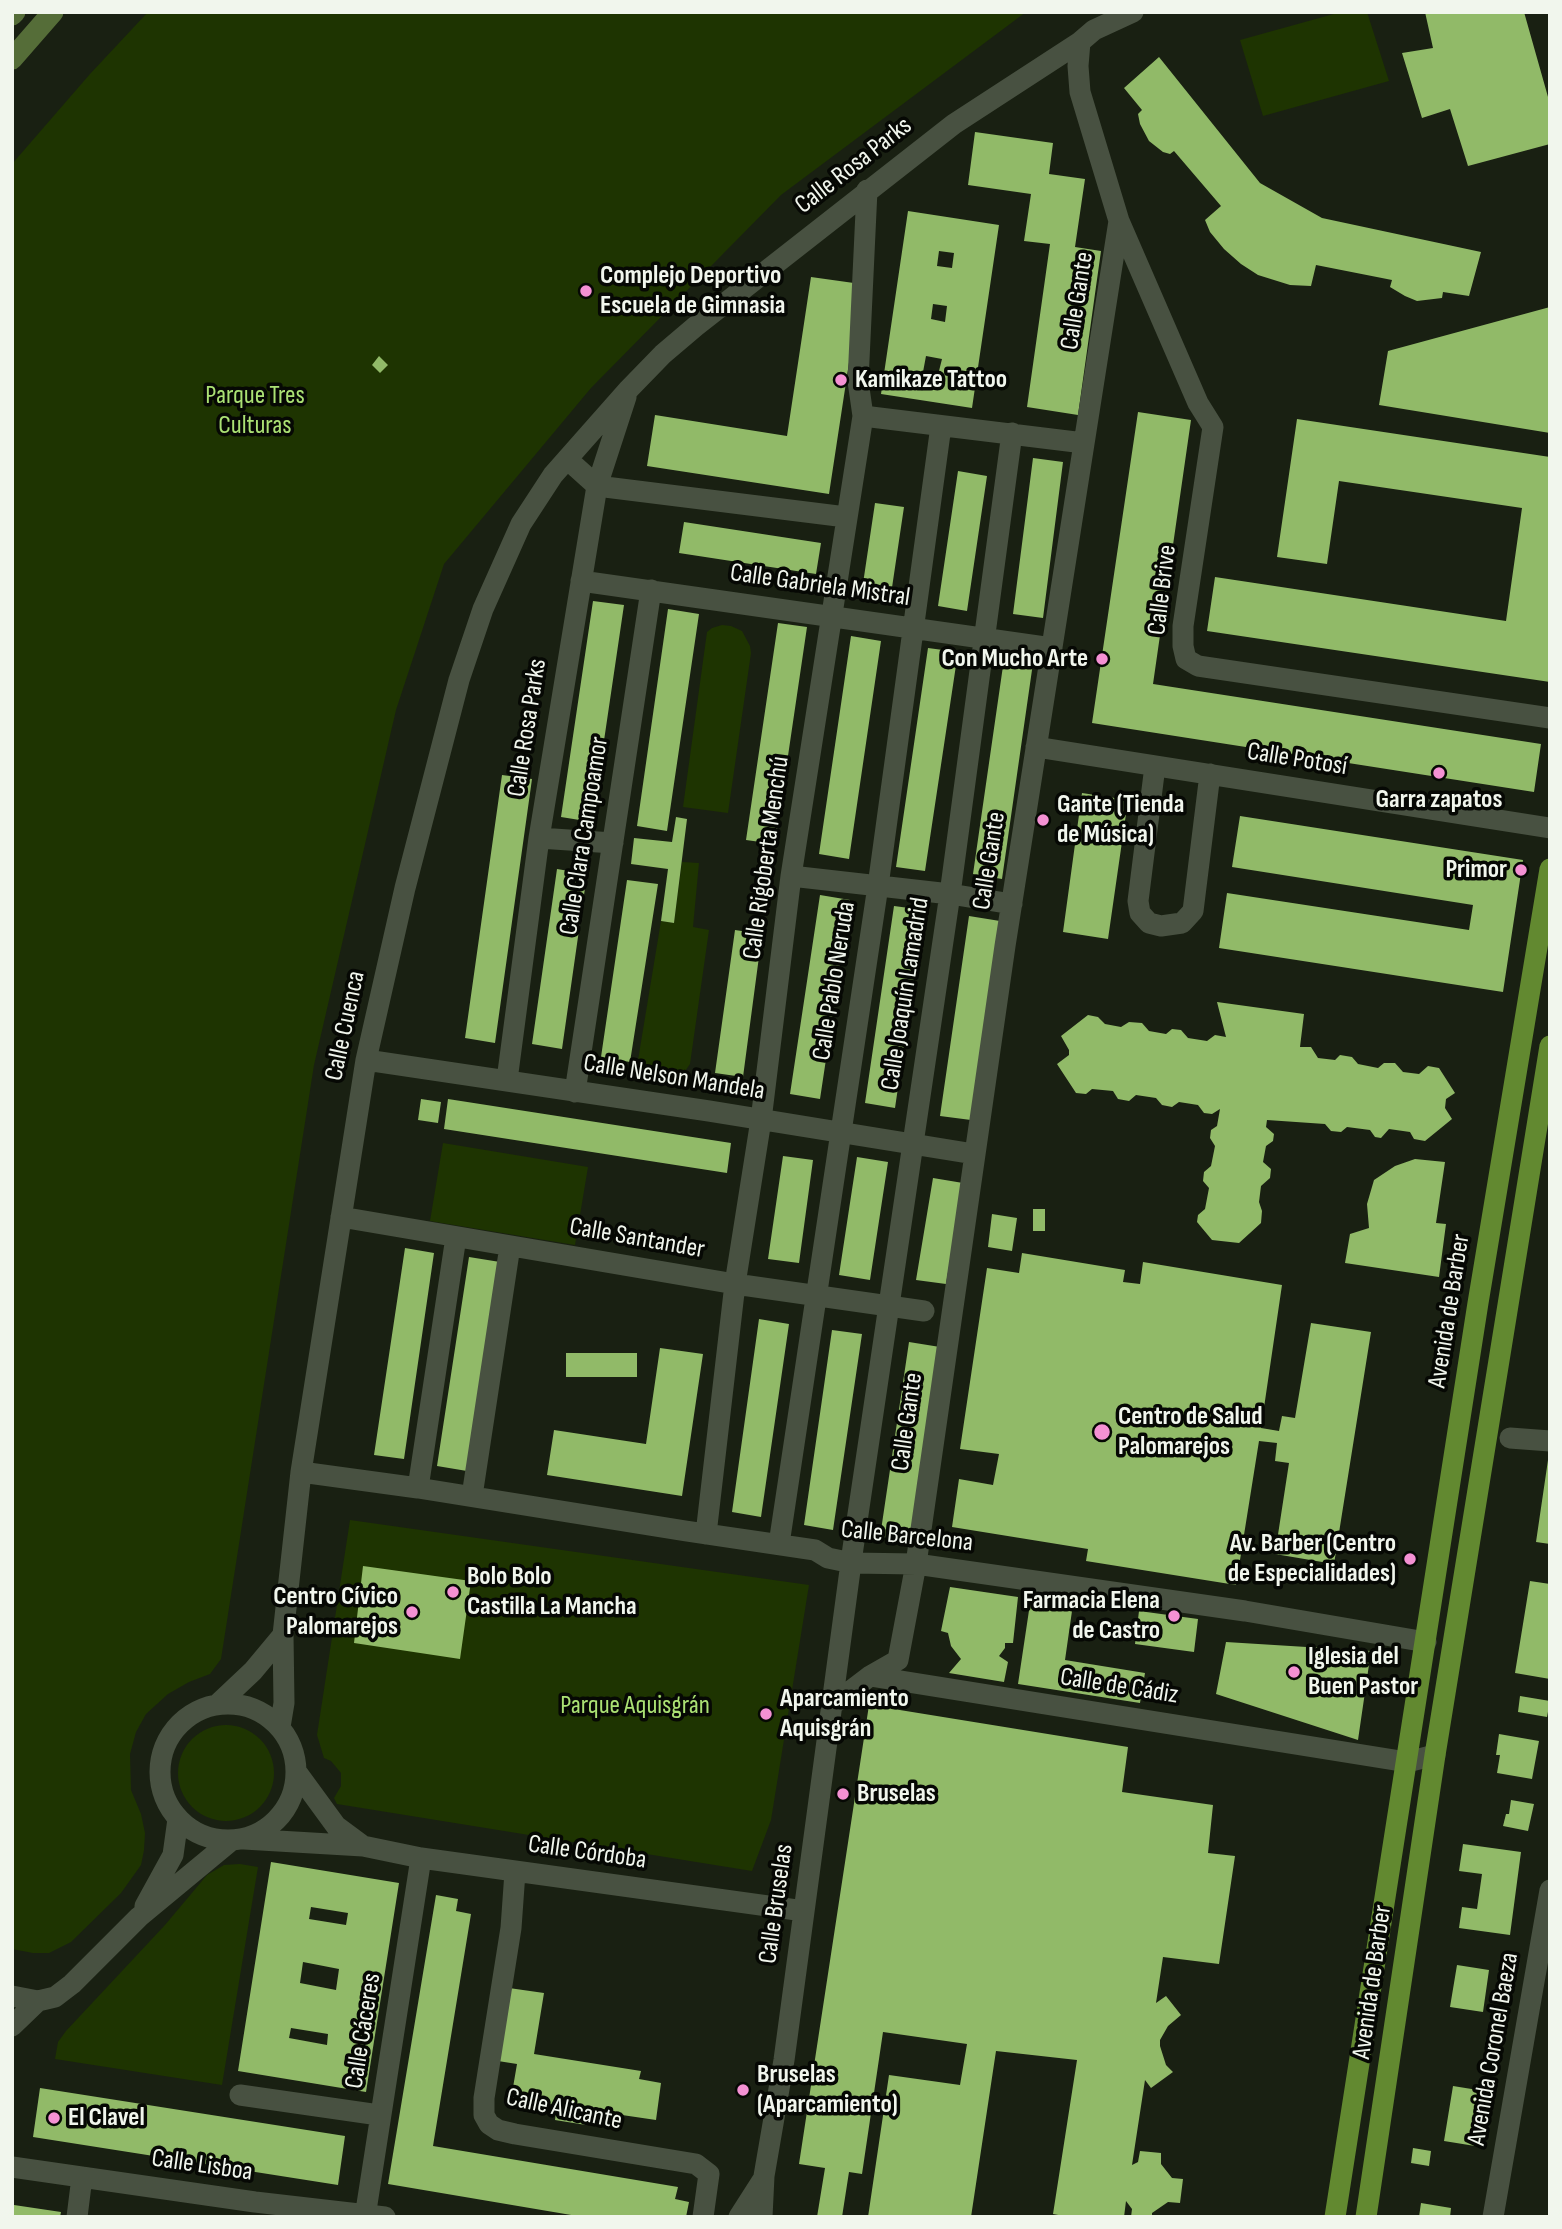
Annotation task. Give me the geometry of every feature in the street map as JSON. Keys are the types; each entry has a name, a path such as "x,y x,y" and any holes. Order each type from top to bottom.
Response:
{"main road":[{"path":"12,60 53,12"},
{"name":"Avenida de Barber","path":"1335,2217 1478,1303 1550,869"},
{"name":"Avenida de Barber","path":"1366,2217 1435,1755 1550,1046"}],"street":[{"name":"Calle Rosa Parks","path":"567,459 663,354 867,190 954,124 1080,43 1094,30 1133,12"},
{"name":"Calle Gante","path":"870,1676 898,1660 916,1564 974,1154 1119,221 1080,92 1080,43"},
{"name":"Calle Rigoberta Menchú","path":"706,1534 735,1284 761,1120 791,876 863,416 858,381 867,190"},
{"name":"Calle Brive","path":"1119,221 1198,403 1213,427 1183,625 1186,659 1198,666 1550,718"},
{"name":"Calle Rosa Parks","path":"507,1080 539,838 597,486 629,389"},
{"path":"863,416 1084,443"},
{"name":"Calle Pablo Neruda","path":"779,1544 878,886 941,426"},
{"name":"Calle Joaquín Lamadrid","path":"852,1563 911,1144 950,894 1013,433"},
{"path":"567,459 597,486 846,517"},
{"name":"Calle Cuenca","path":"280,1727 284,1703 283,1635 301,1472 366,1060 405,888 459,680 483,609 521,524 552,475 567,459"},
{"name":"Calle Gabriela Mistral","path":"581,581 1052,648"},
{"name":"Calle Clara Campoamor","path":"575,1092 651,590"},
{"name":"Calle Potosí","path":"1036,747 1550,828"},
{"path":"1155,766 1138,901 1140,913 1149,923 1161,926 1182,923 1193,911 1210,774"},
{"path":"539,838 613,843"},
{"path":"791,876 950,894 1012,904"},
{"name":"Calle Nelson Mandela","path":"366,1060 974,1154"},
{"name":"Calle Santander","path":"341,1217 735,1284 924,1311"},
{"path":"418,1488 456,1237"},
{"path":"472,1496 510,1246"},
{"path":"1510,1438 1550,1441"},
{"name":"Calle Barcelona","path":"301,1472 779,1544 815,1550 828,1558 852,1563 916,1564 1245,1611 1426,1642"},
{"name":"Calle Bruselas","path":"762,2217 764,2176 784,2060 852,1563"},
{"path":"218,1704 253,1671 283,1635"},
{"path":"832,1705 870,1676 850,1660 841,1639"},
{"name":"Calle de Cádiz","path":"870,1676 1407,1762"},
{"path":"12,1996 38,2001 55,1997 72,1984 139,1917 238,1840 263,1831 279,1818 290,1801 298,1774 290,1744 280,1727 263,1713 241,1704 218,1704 197,1710 180,1722 167,1739 160,1760 160,1781 166,1802 178,1819 195,1832 210,1838 238,1840"},
{"path":"1407,1762 1435,1755"},
{"name":"Calle Córdoba","path":"298,1774 336,1826 363,1846"},
{"path":"139,1917 173,1855 178,1819"},
{"name":"Calle Córdoba","path":"238,1840 363,1846 515,1872 804,1911"},
{"name":"Calle Cáceres","path":"372,2216 379,2115 421,1858"},
{"name":"Calle Alicante","path":"515,1872 511,1928 484,2098 484,2115 489,2124 498,2130 515,2134 695,2164 709,2174 703,2217"},
{"name":"Avenida Coronel Baeza","path":"1493,2217 1550,1890"},
{"path":"12,2026 38,2001"},
{"path":"240,2095 379,2115"},
{"name":"Calle Lisboa","path":"12,2167 82,2177 254,2210 372,2216"},
{"name":"Calle Bruselas","path":"740,2217 764,2176"},
{"path":"77,2217 82,2177"}],"green space":[{"name":"Parque Tres Culturas","path":"148,12 1026,12 781,195 591,388 444,564 396,710 314,1065 221,1659 210,1674 168,1694 146,1714 136,1732 130,1754 131,1790 145,1833 141,1865 121,1893 71,1942 49,1953 33,1953 12,1949 12,164"},
{"path":"1341,12 1367,12 1389,81 1263,116 1240,40"},
{"path":"722,625 742,631 751,653 728,813 683,807 707,632"},
{"path":"682,862 699,863 693,927 709,930 690,1064 683,1074 663,1082 652,1079 638,1060 661,921 674,923"},
{"path":"443,1143 588,1167 575,1245 430,1221"},
{"name":"Parque Aquisgrán","path":"350,1520 809,1585 771,1820 752,1871 337,1804 334,1798 341,1786 341,1773 331,1761 324,1758 317,1735"},
{"path":"217,1725 235,1725 253,1733 266,1746 274,1764 271,1792 253,1813 235,1821 217,1821 199,1813 186,1800 178,1782 178,1764 186,1746 199,1733"},
{"path":"224,1865 258,1867 222,2085 55,2059 58,2042 66,2031 165,1925 207,1875"}],"building":[{"path":"1425,12 1524,12 1550,104 1550,144 1468,166 1450,109 1422,118 1402,53 1433,48"},
{"path":"1159,57 1260,183 1322,218 1481,252 1469,296 1443,292 1442,298 1417,301 1390,287 1392,280 1316,265 1311,286 1290,285 1258,275 1241,264 1210,232 1205,220 1221,206 1174,151 1170,154 1163,152 1149,141 1140,124 1138,114 1142,110 1124,88"},
{"path":"975,132 1053,143 1049,174 1085,179 1075,247 1101,251 1078,415 1027,407 1050,244 1024,241 1031,194 968,185"},
{"path":"908,211 999,225 972,408 881,394","holes":["939,251 954,253 952,268 937,266","933,304 947,306 945,322 931,319","926,356 942,359 938,375 923,372"]},
{"path":"811,277 861,284 829,494 647,466 655,415 787,436"},
{"path":"1550,307 1550,433 1379,405 1388,351"},
{"path":"379,356 388,365 380,373 372,365"},
{"path":"1138,412 1191,420 1153,684 1541,744 1534,792 1092,723"},
{"path":"1297,419 1550,457 1550,682 1207,631 1215,577 1506,621 1522,508 1339,481 1327,564 1277,557"},
{"path":"1033,458 1063,462 1043,618 1013,614"},
{"path":"958,471 987,476 967,611 938,606"},
{"path":"875,503 904,507 890,601 861,597"},
{"path":"684,522 821,543 816,574 679,553"},
{"path":"593,601 624,605 592,822 561,817"},
{"path":"668,609 699,614 667,831 637,826"},
{"path":"778,623 807,627 775,844 746,840"},
{"path":"851,636 881,641 849,859 819,854"},
{"path":"928,648 958,652 925,871 896,867"},
{"path":"1004,659 1033,663 1002,879 973,874"},
{"path":"502,775 532,779 495,1043 465,1038"},
{"path":"1082,793 1128,800 1108,939 1063,932"},
{"path":"1240,816 1523,860 1503,992 1219,948 1227,893 1469,930 1473,905 1232,867"},
{"path":"676,817 687,819 674,923 661,921 668,869 631,864 634,838 672,842"},
{"path":"557,869 587,874 562,1049 532,1044"},
{"path":"627,880 658,884 630,1062 601,1057"},
{"path":"820,895 850,900 820,1099 790,1094"},
{"path":"894,906 924,910 895,1108 865,1103"},
{"path":"969,916 1000,921 971,1120 940,1116"},
{"path":"735,930 762,934 743,1077 715,1073"},
{"path":"1217,1002 1304,1014 1300,1047 1311,1047 1318,1058 1335,1060 1340,1055 1352,1057 1358,1064 1378,1068 1384,1063 1395,1063 1403,1072 1419,1074 1428,1066 1439,1068 1455,1093 1446,1099 1445,1108 1452,1119 1425,1141 1414,1139 1410,1132 1389,1129 1381,1138 1375,1137 1370,1130 1347,1127 1341,1132 1331,1131 1325,1124 1267,1120 1266,1127 1274,1134 1273,1141 1266,1146 1263,1162 1271,1169 1270,1178 1261,1186 1261,1223 1239,1243 1212,1240 1197,1222 1198,1215 1205,1209 1209,1188 1203,1181 1204,1172 1211,1166 1215,1146 1210,1138 1211,1130 1217,1126 1220,1109 1212,1114 1204,1113 1198,1105 1179,1102 1172,1107 1162,1105 1156,1098 1136,1095 1129,1101 1118,1099 1113,1091 1092,1089 1086,1094 1076,1093 1057,1064 1069,1055 1061,1036 1088,1015 1098,1017 1105,1024 1121,1027 1129,1022 1142,1023 1149,1031 1166,1034 1172,1029 1181,1030 1188,1038 1207,1041 1215,1035 1226,1037"},
{"path":"421,1099 441,1102 438,1123 418,1120"},
{"path":"448,1099 731,1143 727,1173 444,1129"},
{"path":"783,1156 813,1160 799,1263 768,1259"},
{"path":"857,1157 888,1162 870,1280 839,1275"},
{"path":"1415,1159 1445,1162 1436,1223 1446,1224 1439,1277 1345,1263 1350,1234 1369,1228 1367,1204 1374,1180 1395,1166"},
{"path":"933,1178 963,1183 946,1284 916,1280"},
{"path":"1033,1209 1045,1209 1045,1231 1033,1231"},
{"path":"992,1214 1017,1218 1012,1251 988,1247"},
{"path":"405,1248 434,1253 404,1459 374,1455"},
{"path":"1022,1253 1125,1270 1123,1282 1140,1284 1143,1262 1282,1285 1261,1428 1279,1431 1282,1416 1295,1418 1311,1323 1371,1332 1334,1564 1275,1554 1289,1463 1275,1461 1277,1443 1259,1441 1236,1585 1086,1561 1088,1549 952,1527 959,1479 993,1485 999,1454 960,1449 987,1268 1019,1273"},
{"path":"469,1257 500,1262 467,1471 437,1466"},
{"path":"759,1319 789,1324 761,1517 732,1512"},
{"path":"832,1330 862,1334 833,1530 804,1525"},
{"path":"909,1342 940,1347 911,1542 880,1537"},
{"path":"660,1348 703,1354 682,1496 547,1475 554,1430 646,1444"},
{"path":"566,1353 637,1353 637,1377 566,1377"},
{"path":"1550,1460 1550,1544 1536,1542"},
{"name":"Centro Cívico Palomarejos","path":"363,1566 471,1581 460,1659 354,1643"},
{"path":"1530,1581 1550,1584 1550,1679 1515,1673"},
{"path":"950,1587 1018,1597 1013,1643 1005,1643 999,1656 1008,1662 1004,1682 949,1673 961,1659 951,1646 948,1633 941,1631"},
{"path":"1031,1597 1073,1604 1065,1660 1145,1673 1140,1703 1018,1684"},
{"path":"1139,1611 1198,1619 1194,1652 1135,1644"},
{"name":"Iglesia del Buen Pastor","path":"1226,1642 1371,1651 1358,1740 1216,1694"},
{"path":"1520,1696 1550,1701 1547,1717 1518,1712"},
{"path":"869,1705 1128,1747 1122,1792 1213,1805 1208,1853 1235,1856 1219,1964 1163,1957 1156,2003 1166,1996 1181,2015 1168,2026 1160,2040 1166,2065 1173,2072 1151,2088 1145,2080 1132,2165 1138,2162 1140,2151 1161,2153 1161,2164 1172,2178 1183,2179 1180,2203 1168,2202 1152,2213 1152,2217 1131,2217 1132,2209 1126,2201 1124,2217 1069,2217 1053,2214 1077,2060 996,2051 971,2217 868,2217 889,2075 960,2085 967,2044 883,2032 862,2174 849,2172 842,2217 817,2217 825,2168 799,2164"},
{"path":"1499,1734 1539,1741 1532,1779 1497,1773"},
{"path":"1511,1800 1534,1804 1528,1831 1503,1826 1506,1814 1509,1814"},
{"path":"1463,1844 1521,1852 1510,1935 1459,1928 1462,1907 1477,1909 1482,1874 1459,1871"},
{"path":"271,1862 399,1883 366,2092 238,2071","holes":["311,1907 348,1913 346,1925 309,1919","303,1962 339,1969 336,1990 300,1983","291,2028 328,2034 327,2045 289,2038"]},
{"path":"436,1895 458,1899 456,1911 471,1914 433,2146 678,2187 675,2199 689,2202 686,2217 583,2217 388,2184"},
{"path":"1457,1965 1489,1970 1483,2012 1450,2007"},
{"path":"509,1988 544,1993 534,2054 641,2071 639,2079 661,2083 656,2120 588,2110 586,2125 555,2120 557,2105 511,2099 517,2064 498,2061"},
{"path":"1453,2086 1484,2091 1475,2146 1444,2141"},
{"path":"40,2088 345,2136 338,2185 33,2137"},
{"path":"1413,2148 1431,2151 1429,2166 1411,2163"},
{"path":"1421,2203 1451,2208 1450,2217 1419,2217"},
{"path":"14,2205 61,2212 60,2217 13,2217"}],"place":[{"name":"Complejo Deportivo Escuela de Gimnasia","path":"586,291"},
{"name":"Kamikaze Tattoo","path":"841,380"},
{"name":"Con Mucho Arte","path":"1102,659"},
{"name":"Garra zapatos","path":"1439,773"},
{"name":"Gante (Tienda de Música)","path":"1043,820"},
{"name":"Primor","path":"1521,870"},
{"name":"Centro de Salud Palomarejos","path":"1102,1432"},
{"name":"Av. Barber (Centro de Especialidades)","path":"1410,1559"},
{"name":"Bolo Bolo Castilla La Mancha","path":"453,1592"},
{"name":"Centro Cívico Palomarejos","path":"412,1612"},
{"name":"Farmacia Elena de Castro","path":"1174,1616"},
{"name":"Iglesia del Buen Pastor","path":"1294,1672"},
{"name":"Aparcamiento Aquisgrán","path":"766,1714"},
{"name":"Bruselas","path":"843,1794"},
{"name":"Bruselas (Aparcamiento)","path":"743,2090"},
{"name":"El Clavel","path":"54,2118"}]}
